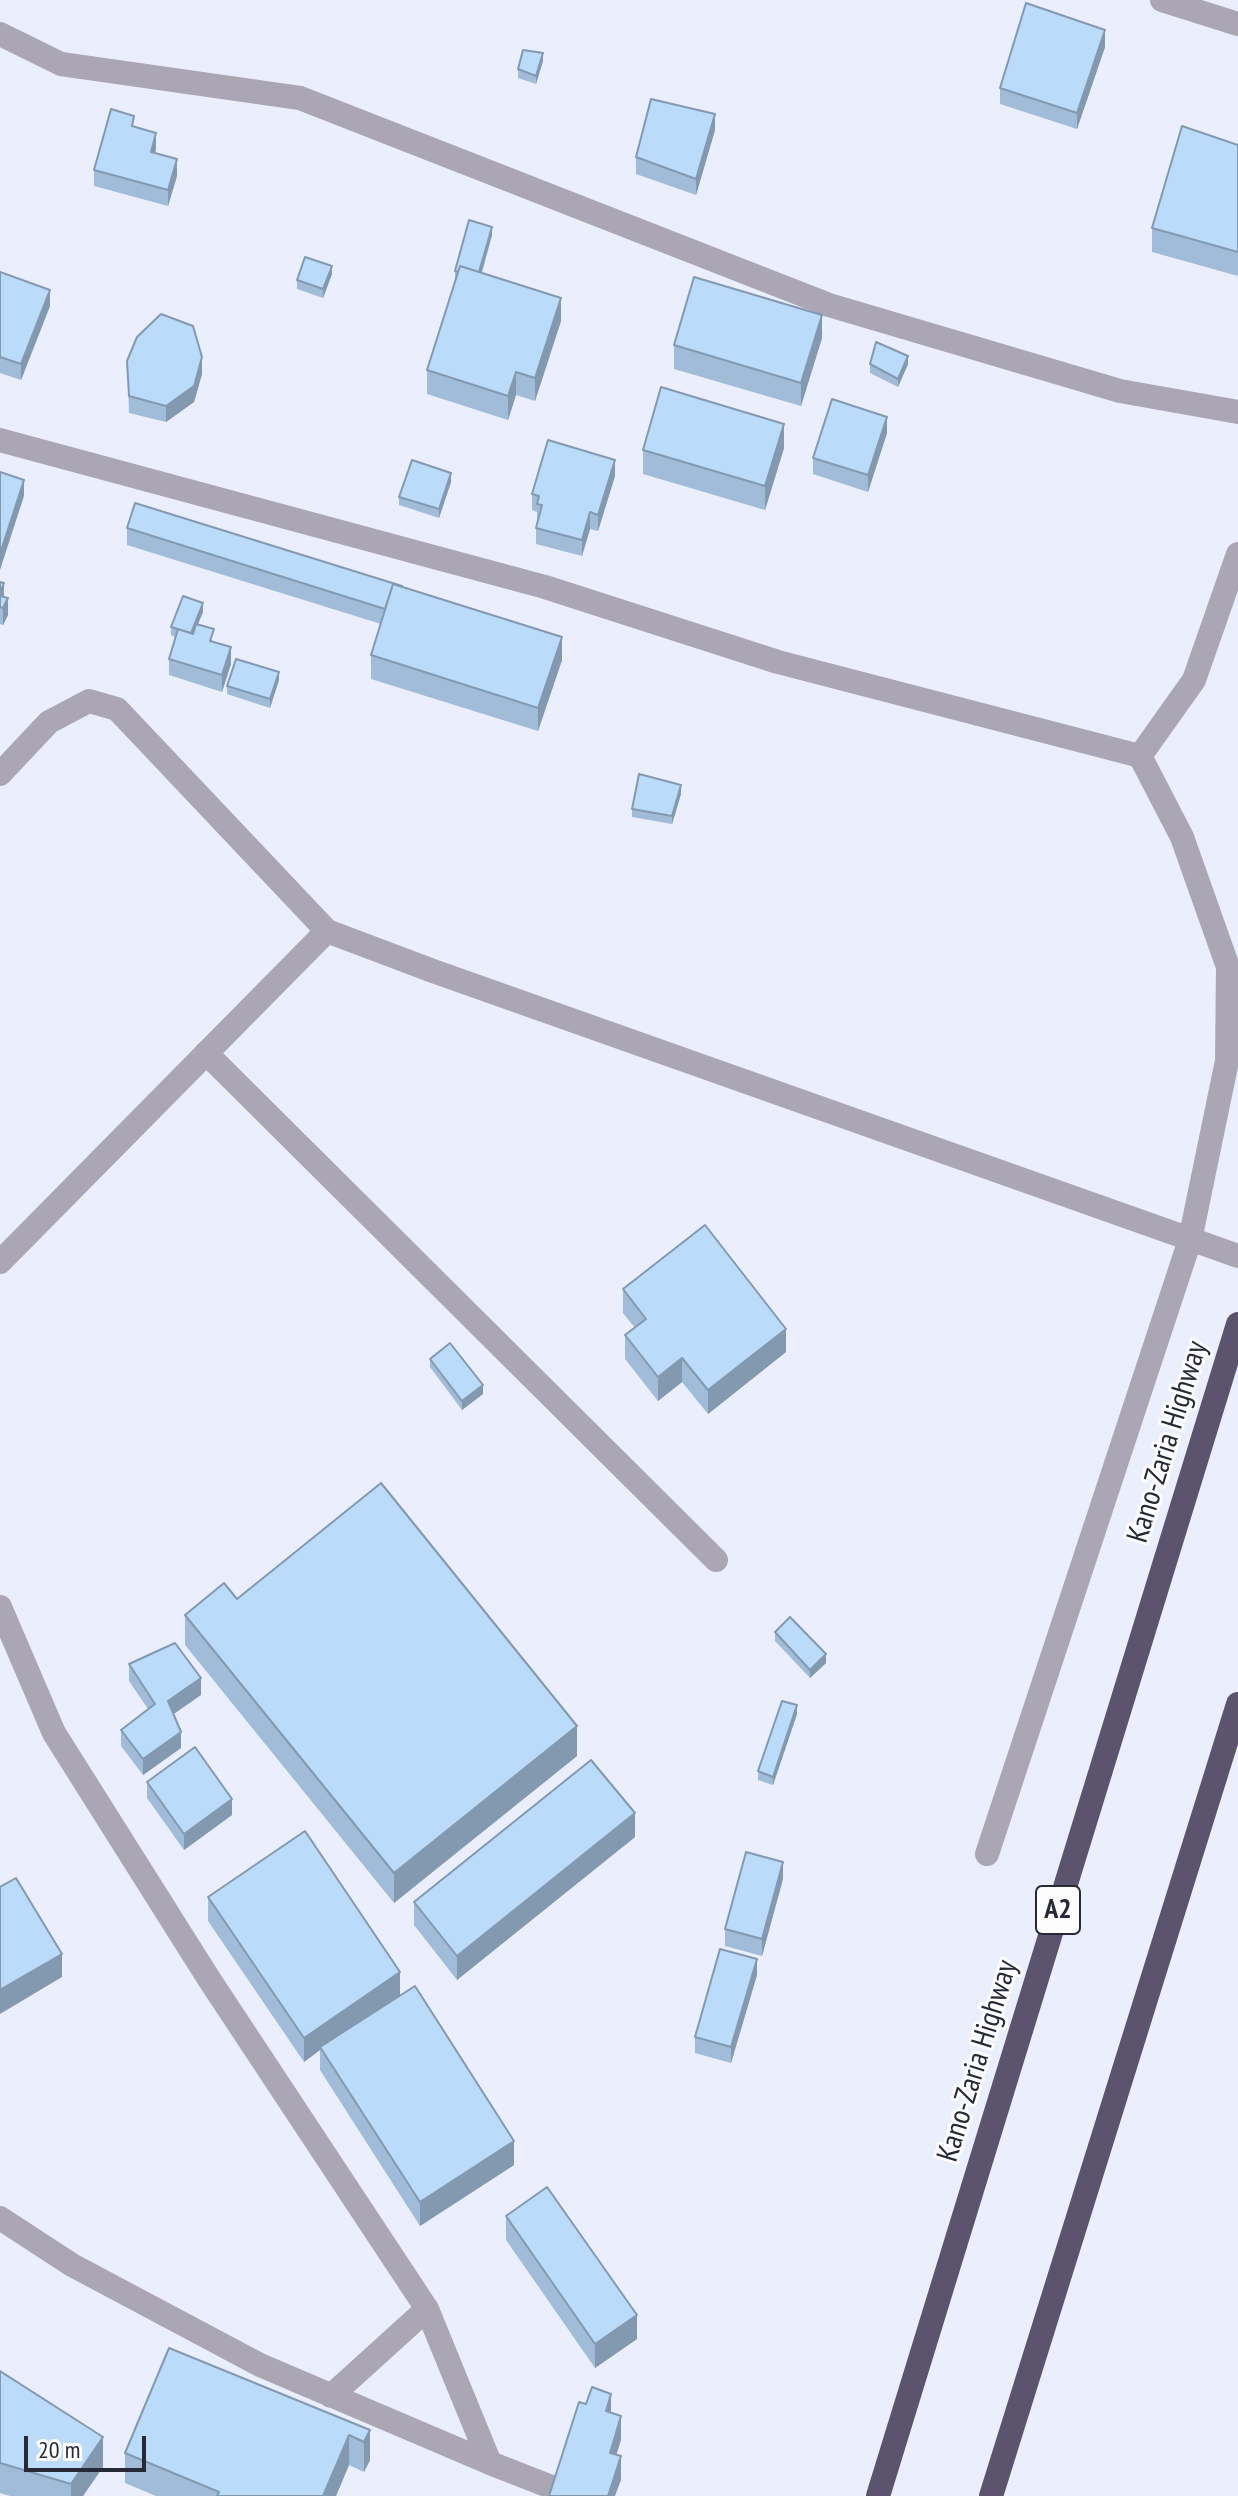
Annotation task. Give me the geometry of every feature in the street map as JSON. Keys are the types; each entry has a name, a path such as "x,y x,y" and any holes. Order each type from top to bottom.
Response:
{"highway":[{"name":"Kano-Zaria Highway","path":"878,2496 1238,1324"},
{"path":"991,2496 1238,1704"}],"street":[{"path":"1162,0 1238,24"},
{"path":"0,34 61,64 300,98 829,305 1120,391 1238,412"},
{"path":"0,440 545,587 778,662 1140,756 1182,837 1228,967 1227,1061 1190,1240 987,1854"},
{"path":"1140,756 1194,680 1238,554"},
{"path":"0,774 49,722 89,701 117,709 327,931 1238,1256"},
{"path":"0,1262 327,931"},
{"path":"206,1053 716,1560"},
{"path":"0,1607 54,1733 209,1979 427,2309 490,2463"},
{"path":"0,2218 85,2272 260,2365 559,2490"},
{"path":"331,2396 427,2309"}],"building":[{"path":"1026,3 1105,30 1077,113 1000,88"},
{"path":"523,50 543,53 536,76 518,69"},
{"path":"651,99 715,114 696,179 636,157"},
{"path":"111,109 134,116 132,126 156,133 151,152 177,159 168,190 94,170"},
{"path":"1182,126 1238,145 1238,252 1152,228"},
{"path":"469,220 492,227 479,272 460,266 458,272 455,271"},
{"path":"305,257 332,266 323,289 297,280"},
{"path":"460,266 561,298 535,378 516,372 508,396 427,370"},
{"path":"0,272 50,290 21,364 0,357"},
{"path":"694,277 822,315 801,383 674,345"},
{"path":"161,314 193,326 202,357 194,386 166,406 129,396 127,361 137,337"},
{"path":"876,342 908,356 898,379 870,364"},
{"path":"661,387 784,424 765,486 643,450"},
{"path":"832,399 887,417 868,475 813,458"},
{"path":"548,440 615,460 598,515 590,512 582,540 536,528 542,505 537,504 539,496 532,494"},
{"path":"412,460 451,473 439,509 399,497"},
{"path":"0,472 24,480 0,554"},
{"path":"135,503 402,586 393,584 385,609 127,528"},
{"path":"393,584 562,637 538,708 371,655"},
{"path":"0,596 8,598 3,608 0,607"},
{"path":"183,596 203,603 191,633 171,627"},
{"path":"196,624 214,629 210,641 231,647 222,675 169,659 178,629 193,634"},
{"path":"236,659 279,672 270,699 227,686"},
{"path":"639,774 681,785 672,816 632,809"},
{"path":"705,1225 786,1329 708,1390 682,1358 658,1377 625,1335 646,1319 623,1289"},
{"path":"450,1343 483,1385 462,1401 430,1359"},
{"path":"381,1483 577,1726 394,1873 185,1615 224,1583 237,1599"},
{"path":"790,1617 826,1654 810,1670 775,1632"},
{"path":"175,1643 201,1678 168,1701 181,1732 143,1759 121,1730 155,1704 129,1664"},
{"path":"782,1701 797,1705 773,1777 758,1771"},
{"path":"195,1747 232,1799 184,1834 147,1782"},
{"path":"591,1760 635,1813 457,1956 414,1902"},
{"path":"305,1831 400,1972 304,2038 208,1897"},
{"path":"746,1852 783,1862 762,1939 725,1929"},
{"path":"16,1878 62,1954 0,1990 0,1887"},
{"path":"720,1949 757,1959 731,2047 695,2037"},
{"path":"415,1986 514,2141 420,2202 320,2047"},
{"path":"547,2187 637,2315 595,2344 506,2216"},
{"path":"169,2348 370,2430 364,2442 349,2435 323,2496 217,2496 219,2492 125,2453"},
{"path":"0,2371 103,2437 71,2484 0,2463"},
{"path":"592,2387 611,2394 606,2411 621,2416 610,2453 621,2456 608,2496 549,2496 579,2402 586,2404"}]}
